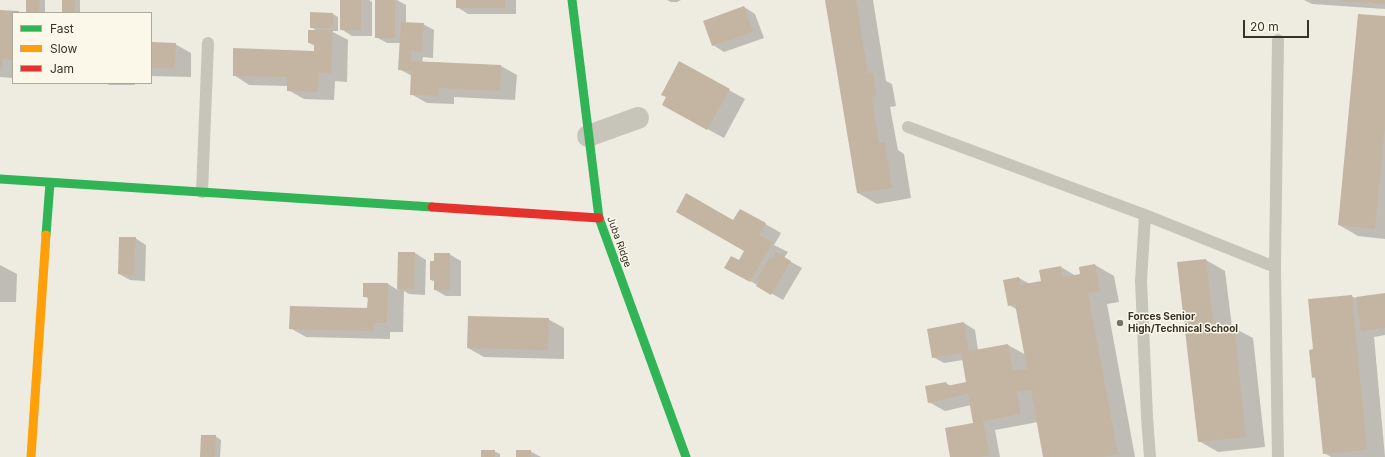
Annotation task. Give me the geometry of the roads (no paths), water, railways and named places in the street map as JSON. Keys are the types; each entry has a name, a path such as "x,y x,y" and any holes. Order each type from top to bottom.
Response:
{"street":[{"name":"Juba Ridge","path":"572,0 599,218 686,457"},
{"path":"588,136 638,118"},
{"path":"0,179 599,218"},
{"path":"31,457 50,182"}],"lane":[{"path":"1278,40 1275,267 1278,457"},
{"path":"202,192 208,43"},
{"path":"908,127 1145,215 1275,267"},
{"path":"1145,215 1141,281 1146,416 1150,457"}],"place":[{"name":"Forces Senior High/Technical School","path":"1120,323"}]}
